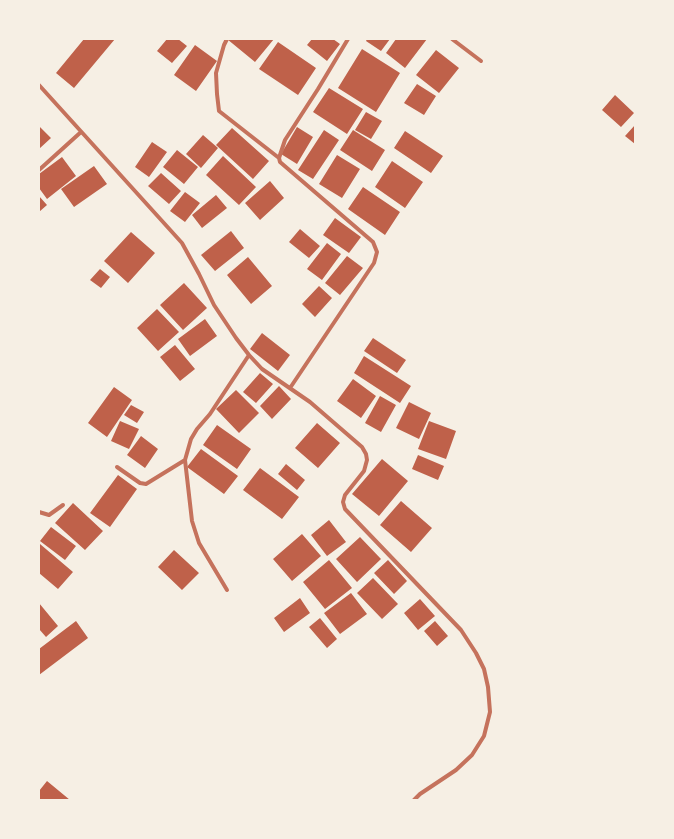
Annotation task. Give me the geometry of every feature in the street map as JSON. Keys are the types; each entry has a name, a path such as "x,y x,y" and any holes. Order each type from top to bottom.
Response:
{"street":[{"path":"227,39 216,73 219,111 279,158 280,162 373,242 377,252 374,263 290,388"},
{"path":"279,158 285,140 348,39"},
{"path":"452,39 481,61"},
{"path":"39,85 182,243 214,305 249,355 262,369 310,402 362,447 366,454 367,460 364,470 345,495 343,502 345,509 461,630 476,653 484,669 488,687 490,712 484,736 472,755 456,770 420,794 414,800"},
{"path":"39,170 81,132"},
{"path":"227,590 199,543 194,528 185,460 191,438 210,414 249,355"},
{"path":"117,467 140,483 146,484 185,460"},
{"path":"39,512 49,515 63,505"}],"building":[{"path":"84,39 115,39 74,88 56,73"},
{"path":"167,39 178,39 187,46 172,63 157,51"},
{"path":"227,39 274,39 255,62"},
{"path":"312,39 333,39 340,44 327,61 307,45"},
{"path":"367,39 390,39 381,51 366,41"},
{"path":"396,39 427,39 405,68 386,53"},
{"path":"278,42 316,68 298,95 259,69"},
{"path":"195,45 217,61 196,91 174,75"},
{"path":"362,49 400,73 376,112 338,88"},
{"path":"436,50 459,68 439,93 416,75"},
{"path":"417,84 436,96 424,115 404,103"},
{"path":"329,88 363,109 347,134 313,112"},
{"path":"615,95 634,113 621,127 602,110"},
{"path":"366,112 382,121 371,139 355,130"},
{"path":"635,125 635,144 625,136"},
{"path":"39,126 51,138 39,149"},
{"path":"297,127 313,137 297,164 281,154"},
{"path":"232,128 269,161 253,179 216,145"},
{"path":"324,130 339,140 313,179 298,170"},
{"path":"353,130 385,150 372,171 340,150"},
{"path":"405,131 443,156 431,173 394,148"},
{"path":"203,135 218,148 201,168 186,154"},
{"path":"152,142 167,152 149,177 135,167"},
{"path":"177,150 198,167 184,184 163,167"},
{"path":"337,155 360,169 342,198 319,184"},
{"path":"223,156 256,187 239,205 206,175"},
{"path":"62,157 76,176 47,199 39,188 39,174"},
{"path":"392,161 423,182 405,208 375,187"},
{"path":"94,166 107,184 74,207 61,189"},
{"path":"161,173 181,191 169,204 148,186"},
{"path":"270,181 284,198 260,220 245,203"},
{"path":"363,187 400,212 385,235 348,209"},
{"path":"185,192 200,203 185,222 170,211"},
{"path":"216,195 227,208 202,228 192,215"},
{"path":"39,196 47,205 39,212"},
{"path":"335,218 361,237 349,253 323,235"},
{"path":"300,229 320,246 309,258 289,242"},
{"path":"231,231 244,248 215,271 201,255"},
{"path":"131,232 155,253 128,283 104,261"},
{"path":"327,243 341,254 322,280 307,269"},
{"path":"347,256 363,268 340,295 325,283"},
{"path":"248,257 272,286 251,304 227,275"},
{"path":"100,269 110,277 101,288 90,280"},
{"path":"184,283 207,308 183,330 160,305"},
{"path":"319,286 332,298 315,317 302,304"},
{"path":"157,309 179,332 158,351 137,328"},
{"path":"205,319 217,336 190,356 178,339"},
{"path":"262,333 290,355 278,371 250,349"},
{"path":"373,338 406,360 397,373 364,351"},
{"path":"175,345 195,369 180,381 160,357"},
{"path":"364,356 411,386 400,403 354,373"},
{"path":"260,373 273,384 256,403 243,392"},
{"path":"353,379 376,396 361,418 337,401"},
{"path":"279,386 291,399 272,419 260,406"},
{"path":"114,387 132,400 107,437 88,423"},
{"path":"236,390 259,413 239,433 216,409"},
{"path":"380,396 396,405 381,432 365,423"},
{"path":"409,402 431,413 419,439 396,428"},
{"path":"131,405 144,412 137,423 124,415"},
{"path":"120,421 139,429 129,449 111,441"},
{"path":"429,421 456,431 446,459 418,449"},
{"path":"317,423 340,443 318,468 295,448"},
{"path":"217,425 251,449 237,469 203,445"},
{"path":"141,436 158,449 145,468 127,455"},
{"path":"201,449 238,476 224,494 187,467"},
{"path":"418,455 444,466 438,480 412,469"},
{"path":"382,459 408,481 379,516 352,494"},
{"path":"286,464 305,480 297,490 278,474"},
{"path":"260,468 299,497 282,519 243,490"},
{"path":"118,475 137,489 110,527 90,513"},
{"path":"401,501 432,528 411,552 380,525"},
{"path":"73,503 103,531 85,550 55,523"},
{"path":"329,520 346,542 327,556 311,535"},
{"path":"51,527 76,546 65,560 40,541"},
{"path":"302,534 321,556 292,581 273,559"},
{"path":"360,537 381,559 357,582 336,559"},
{"path":"40,544 73,572 58,589 39,573"},
{"path":"174,550 199,573 182,590 158,567"},
{"path":"329,560 352,588 325,609 303,582"},
{"path":"388,560 407,581 394,594 374,573"},
{"path":"373,578 398,604 382,619 357,593"},
{"path":"351,593 367,614 340,634 324,613"},
{"path":"300,598 310,613 284,632 274,618"},
{"path":"420,599 435,616 418,630 404,613"},
{"path":"39,603 58,626 46,637 39,629"},
{"path":"320,618 337,639 327,648 309,627"},
{"path":"76,621 88,638 39,675 39,649"},
{"path":"435,621 448,636 437,646 424,631"},
{"path":"47,781 70,800 39,800 39,791"}]}
